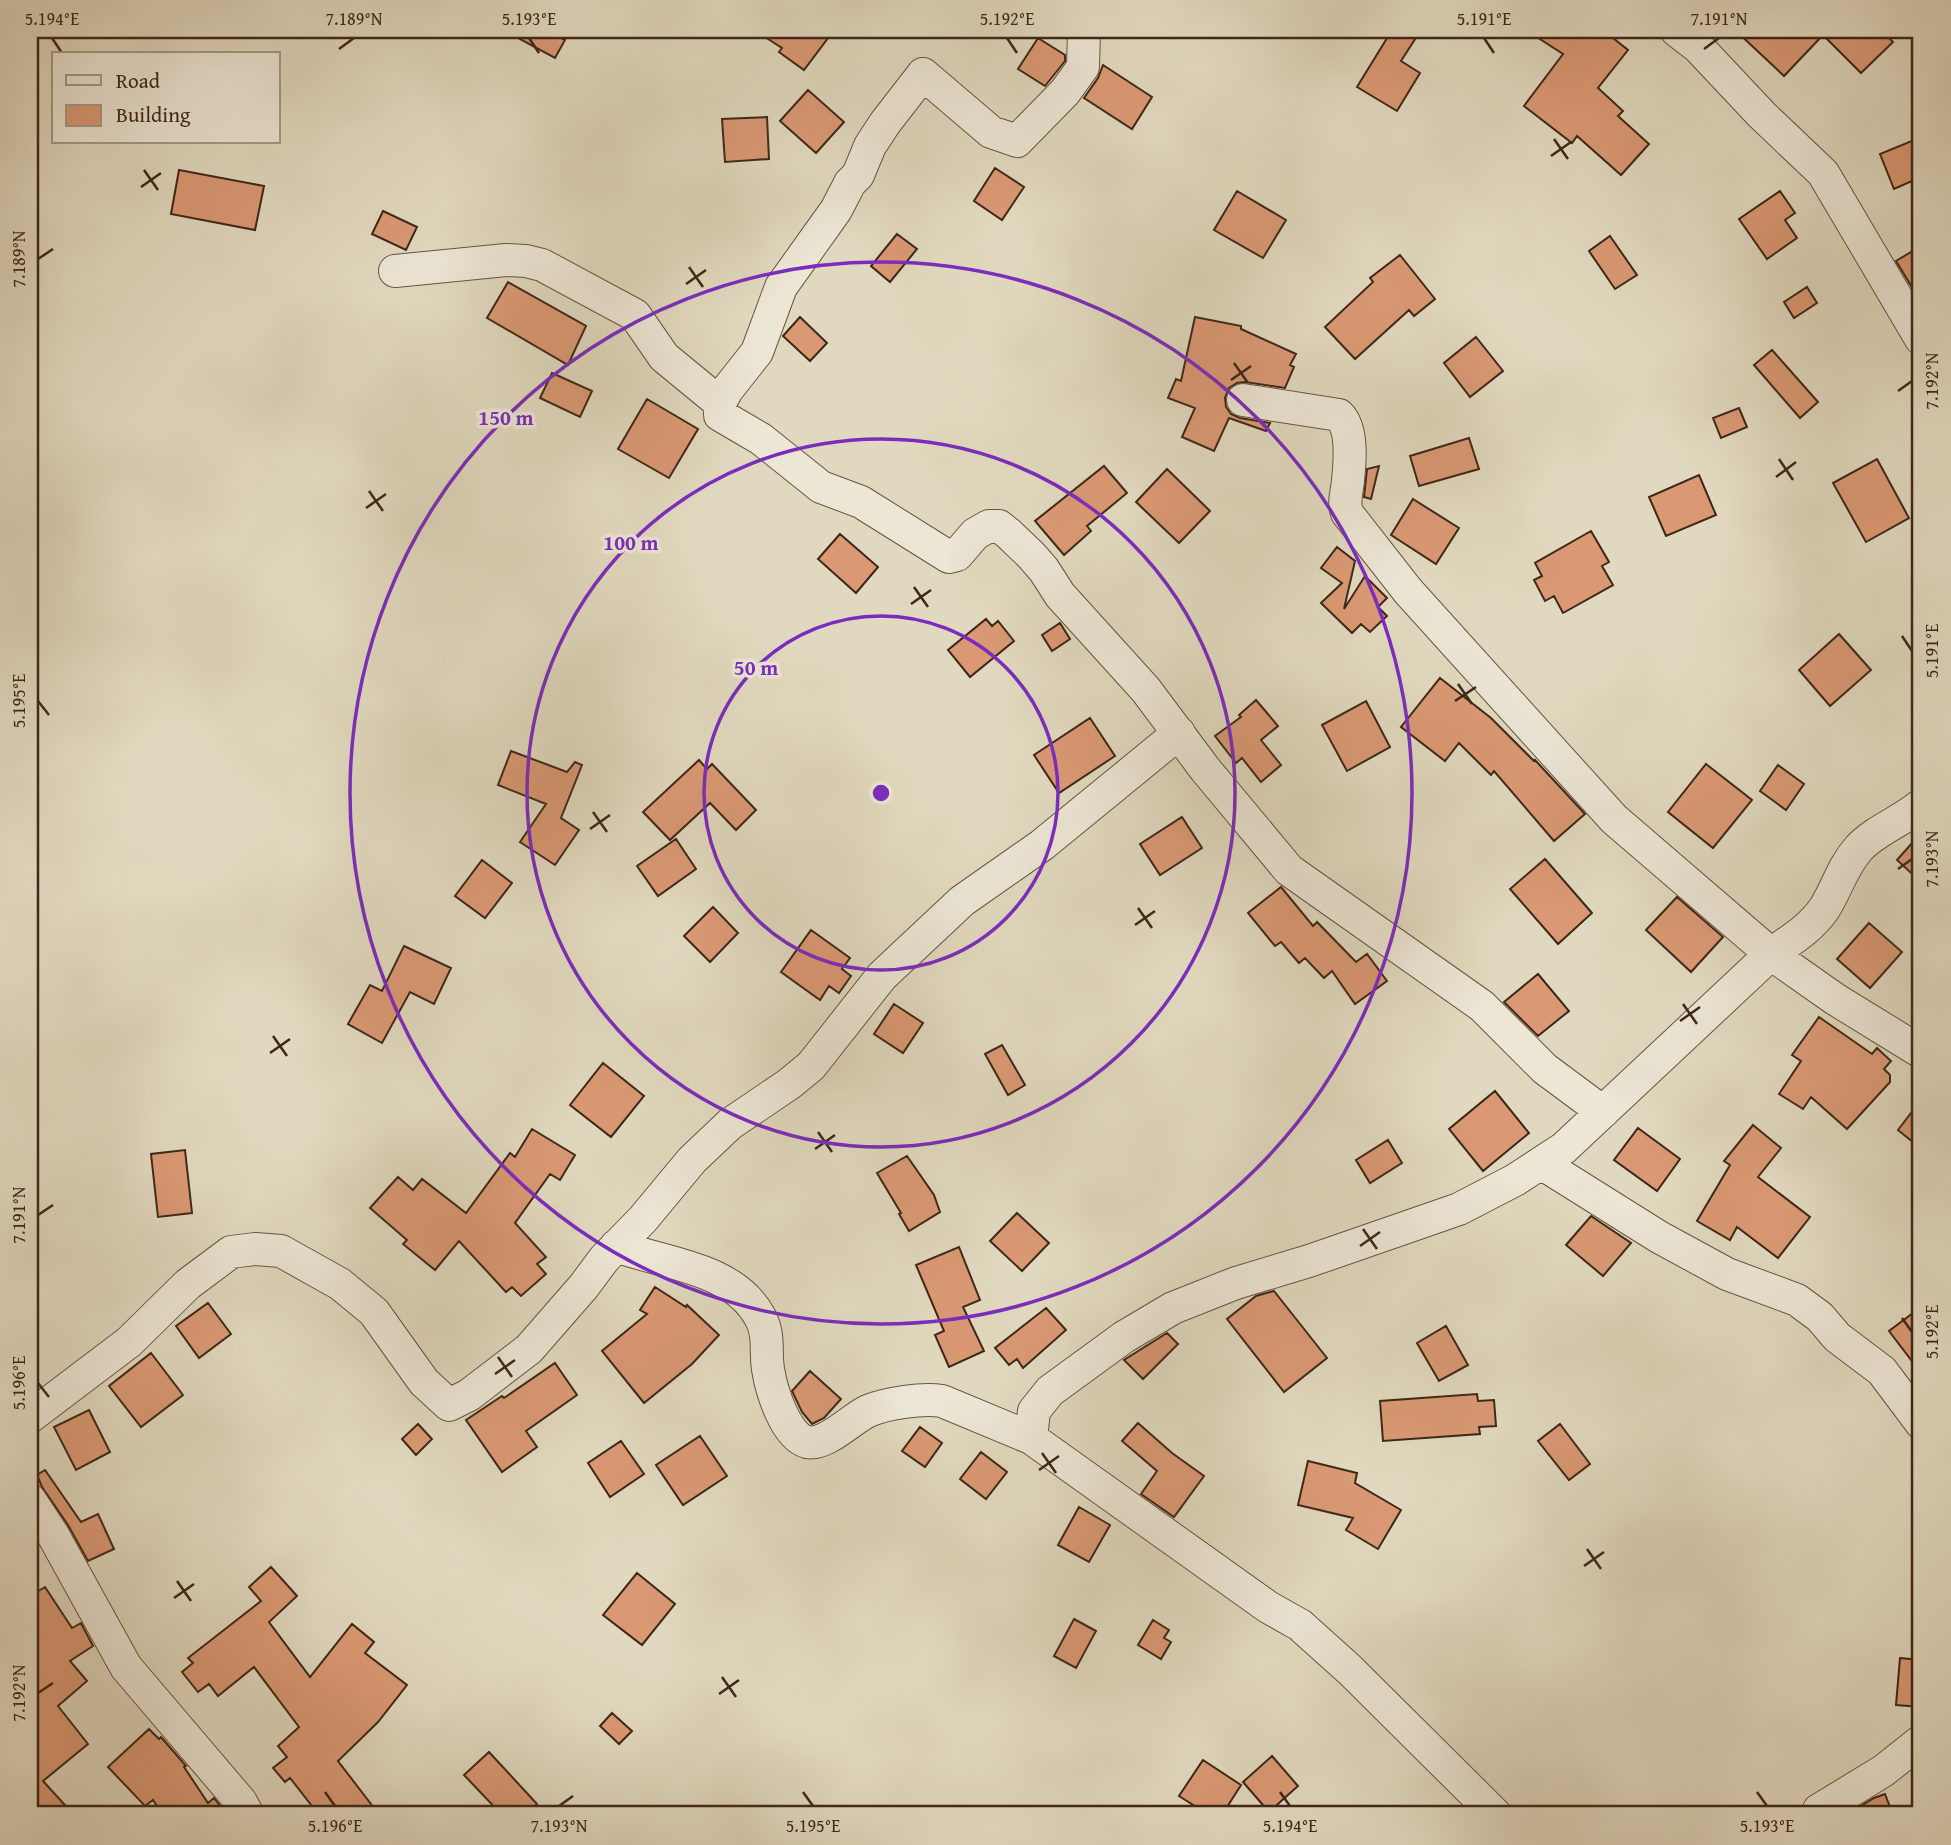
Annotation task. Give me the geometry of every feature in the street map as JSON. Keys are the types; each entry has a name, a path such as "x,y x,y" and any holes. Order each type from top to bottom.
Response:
{"street":[{"path":"1084,30 1083,67 1065,92 1017,141 991,132 923,74 885,123 870,146 858,176 850,183 836,210 781,287 757,352 720,402 720,415 761,439 821,487 861,502 949,556 957,555 975,534 989,526 999,526 1031,555 1060,595 1146,690 1248,822 1289,870 1482,1006 1545,1069 1603,1112"},
{"path":"1676,30 1698,47 1762,115 1823,173 1921,339"},
{"path":"395,271 506,260 542,265 635,315 664,358 720,402"},
{"path":"1243,400 1339,415 1348,427 1348,479 1344,503 1347,513 1400,582 1519,717 1614,819 1771,954 1835,999 1921,1052"},
{"path":"30,1417 129,1342 188,1284 231,1252 255,1249 281,1251 340,1284 374,1312 424,1382 449,1405 469,1395 529,1349 692,1160 730,1124 811,1066 882,976 962,901 1042,845 1179,733"},
{"path":"1031,1438 1034,1411 1050,1391 1124,1337 1173,1308 1236,1283 1309,1261 1459,1209 1515,1180 1564,1148 1771,954 1806,930 1825,908 1839,877 1859,848 1875,834 1904,819 1921,805"},
{"path":"1541,1163 1659,1237 1727,1274 1797,1300 1820,1317 1837,1337 1882,1371 1921,1423"},
{"path":"616,1246 719,1277 751,1302 762,1319 768,1338 768,1369 780,1411 793,1433 805,1441 817,1442 869,1411 929,1399 942,1401 1031,1438 1268,1607 1300,1625 1350,1670 1496,1815"},
{"path":"30,1500 53,1535 126,1667 241,1802 248,1815"},
{"path":"1818,1815 1819,1810 1883,1771 1921,1741"}],"building":[{"path":"503,30 546,30 565,40 555,58"},
{"path":"754,30 834,30 804,70 779,52 782,48"},
{"path":"1392,30 1421,30 1401,61 1420,73 1397,111 1357,87"},
{"path":"1526,30 1603,30 1628,50 1598,88 1623,111 1618,116 1649,144 1621,175 1577,136 1572,143 1524,106 1563,54"},
{"path":"1735,30 1881,30 1893,42 1861,73 1823,35 1784,76"},
{"path":"1038,38 1065,55 1065,61 1045,86 1018,69"},
{"path":"1103,65 1152,97 1132,129 1084,98 1098,78"},
{"path":"808,90 844,122 816,153 780,121"},
{"path":"767,117 769,159 725,162 722,119"},
{"path":"1914,140 1921,160 1921,177 1894,189 1880,154"},
{"path":"995,168 1024,187 1002,220 974,201"},
{"path":"179,170 264,186 255,230 171,214"},
{"path":"1237,191 1286,220 1263,258 1214,230"},
{"path":"1780,191 1795,213 1785,220 1797,238 1767,259 1739,219"},
{"path":"383,211 417,227 406,250 372,234"},
{"path":"897,234 917,249 890,282 871,266"},
{"path":"1610,236 1637,275 1615,289 1589,251"},
{"path":"1921,246 1921,302 1896,261"},
{"path":"1400,255 1435,299 1414,316 1409,310 1355,359 1325,327 1373,282 1370,278"},
{"path":"508,282 586,326 568,365 487,318"},
{"path":"1807,287 1817,303 1794,318 1784,302"},
{"path":"800,317 827,343 810,361 783,336"},
{"path":"1195,317 1241,326 1241,329 1296,354 1290,365 1294,367 1285,388 1245,382 1229,388 1225,398 1226,407 1231,414 1270,423 1266,431 1229,418 1214,451 1182,437 1195,408 1168,398 1176,379 1181,381"},
{"path":"1476,337 1503,371 1470,397 1444,363"},
{"path":"1772,350 1818,402 1800,418 1754,365"},
{"path":"552,373 592,391 580,417 540,398"},
{"path":"647,399 698,429 669,478 618,449"},
{"path":"1739,408 1747,427 1721,438 1713,418"},
{"path":"1469,438 1479,469 1419,486 1410,456"},
{"path":"1877,459 1909,518 1866,542 1833,483"},
{"path":"1104,466 1127,493 1087,526 1091,531 1064,555 1035,521"},
{"path":"1379,466 1371,499 1364,497 1367,469"},
{"path":"1167,469 1210,511 1179,543 1136,502"},
{"path":"1699,475 1716,515 1666,536 1649,497"},
{"path":"1413,499 1459,528 1436,564 1391,535"},
{"path":"1591,531 1609,562 1602,566 1613,585 1563,613 1554,596 1545,601 1534,580 1542,576 1535,563"},
{"path":"840,534 878,567 856,593 818,559"},
{"path":"1337,547 1355,561 1344,609 1365,576 1387,598 1378,607 1387,616 1370,632 1361,624 1352,633 1321,603 1342,583 1321,568"},
{"path":"986,619 992,626 998,621 1014,641 970,677 948,650"},
{"path":"1060,623 1070,639 1052,651 1042,635"},
{"path":"1839,634 1871,670 1830,706 1799,670"},
{"path":"1440,678 1491,718 1585,814 1554,841 1494,771 1491,775 1459,743 1445,761 1401,727"},
{"path":"1256,700 1278,726 1261,740 1281,765 1261,782 1242,758 1236,763 1215,736 1241,717 1239,715"},
{"path":"1366,701 1390,747 1347,771 1322,725"},
{"path":"1090,718 1115,756 1059,793 1034,755"},
{"path":"511,751 567,772 575,762 582,765 561,818 579,830 555,865 520,842 546,804 498,785"},
{"path":"699,760 707,769 712,764 756,810 736,830 710,803 670,840 643,812"},
{"path":"1706,764 1752,800 1713,848 1668,812"},
{"path":"1778,765 1804,784 1786,810 1760,791"},
{"path":"1182,817 1202,848 1160,875 1140,844"},
{"path":"1921,833 1921,882 1897,860"},
{"path":"676,839 696,869 658,896 637,866"},
{"path":"1545,859 1592,913 1558,944 1510,889"},
{"path":"482,860 512,883 485,918 455,896"},
{"path":"1281,887 1313,926 1317,922 1356,962 1367,954 1387,981 1355,1004 1332,971 1324,978 1305,958 1299,963 1281,942 1275,946 1248,913"},
{"path":"1677,897 1723,937 1691,972 1646,930"},
{"path":"713,907 738,933 710,962 684,936"},
{"path":"1869,923 1902,952 1870,988 1837,959"},
{"path":"811,930 850,958 842,969 851,976 839,993 829,986 820,1000 781,972"},
{"path":"404,946 451,968 434,1004 410,992 382,1043 348,1024 370,985 382,991"},
{"path":"1538,974 1569,1011 1538,1036 1504,1002"},
{"path":"894,1004 923,1023 903,1053 874,1034"},
{"path":"1819,1017 1872,1054 1877,1048 1891,1061 1884,1069 1890,1075 1890,1082 1847,1129 1811,1097 1803,1109 1779,1094 1801,1061 1792,1055"},
{"path":"1002,1045 1025,1085 1008,1095 985,1054"},
{"path":"603,1063 644,1096 611,1137 570,1105"},
{"path":"1495,1091 1529,1133 1483,1171 1449,1129"},
{"path":"1921,1100 1921,1132 1913,1142 1898,1130"},
{"path":"1753,1125 1781,1148 1758,1177 1810,1217 1778,1258 1737,1227 1730,1240 1697,1221 1730,1165 1724,1161"},
{"path":"1638,1128 1680,1159 1657,1191 1614,1160"},
{"path":"532,1129 575,1155 560,1180 550,1174 515,1223 546,1257 537,1264 546,1274 521,1296 512,1287 506,1292 459,1241 435,1270 403,1244 407,1240 370,1208 398,1177 413,1190 422,1179 466,1213 510,1153 515,1157"},
{"path":"1388,1140 1402,1163 1370,1183 1356,1160"},
{"path":"185,1150 192,1213 158,1217 151,1154"},
{"path":"907,1156 934,1195 940,1212 909,1231 877,1173"},
{"path":"1017,1213 1049,1243 1022,1271 990,1241"},
{"path":"1591,1216 1631,1243 1603,1276 1566,1245"},
{"path":"959,1247 980,1300 963,1307 984,1351 949,1367 935,1335 944,1331 916,1265"},
{"path":"655,1287 686,1307 687,1305 719,1335 692,1364 644,1403 602,1351 647,1314 640,1310"},
{"path":"1274,1291 1327,1358 1284,1392 1227,1319 1256,1296"},
{"path":"208,1303 231,1334 199,1358 176,1326"},
{"path":"1921,1307 1921,1373 1889,1331"},
{"path":"1046,1308 1066,1330 1023,1368 1017,1359 1009,1365 995,1348"},
{"path":"1446,1326 1468,1365 1439,1381 1417,1343"},
{"path":"1167,1333 1178,1344 1143,1379 1124,1360"},
{"path":"151,1353 183,1395 141,1427 109,1386"},
{"path":"555,1363 577,1395 526,1431 537,1447 502,1472 466,1420"},
{"path":"810,1371 841,1399 824,1418 812,1424 802,1412 792,1391"},
{"path":"1477,1394 1478,1401 1494,1400 1496,1426 1479,1427 1480,1434 1383,1441 1380,1401"},
{"path":"89,1410 110,1452 76,1470 54,1427"},
{"path":"1138,1423 1172,1453 1204,1476 1174,1517 1141,1494 1157,1471 1122,1441"},
{"path":"418,1424 432,1439 416,1455 402,1439"},
{"path":"1560,1424 1590,1464 1569,1480 1538,1441"},
{"path":"920,1427 942,1443 925,1467 902,1451"},
{"path":"700,1436 727,1476 683,1505 656,1465"},
{"path":"621,1441 644,1474 610,1497 588,1463"},
{"path":"981,1452 1007,1472 986,1499 960,1479"},
{"path":"1308,1461 1357,1473 1355,1483 1401,1510 1378,1549 1346,1530 1353,1518 1298,1505"},
{"path":"45,1470 81,1522 98,1514 114,1549 88,1561 42,1487 37,1475"},
{"path":"1079,1507 1110,1525 1089,1562 1058,1545"},
{"path":"271,1567 297,1596 269,1622 310,1677 352,1624 374,1642 365,1653 407,1685 378,1722 338,1761 374,1808 365,1815 319,1815 290,1778 285,1782 273,1768 287,1757 278,1746 299,1727 254,1667 218,1696 209,1684 198,1692 182,1672 193,1663 188,1658 261,1601 249,1587"},
{"path":"637,1573 675,1604 642,1645 603,1615"},
{"path":"45,1587 72,1628 81,1623 93,1646 70,1661 87,1681 58,1706 88,1744 43,1781 74,1815 30,1815 30,1596"},
{"path":"1074,1619 1096,1631 1076,1668 1054,1656"},
{"path":"1153,1620 1169,1630 1164,1638 1171,1642 1161,1659 1138,1645"},
{"path":"1900,1658 1921,1660 1921,1707 1896,1705"},
{"path":"612,1713 632,1731 619,1744 600,1726"},
{"path":"149,1729 159,1739 161,1737 186,1766 184,1767 208,1803 214,1798 227,1815 163,1815 153,1800 145,1806 108,1767"},
{"path":"489,1752 537,1804 525,1815 502,1815 464,1775"},
{"path":"1272,1756 1298,1786 1269,1812 1243,1782"},
{"path":"1203,1760 1241,1785 1222,1815 1209,1815 1179,1796"},
{"path":"1885,1794 1893,1815 1846,1815 1874,1798"}]}
